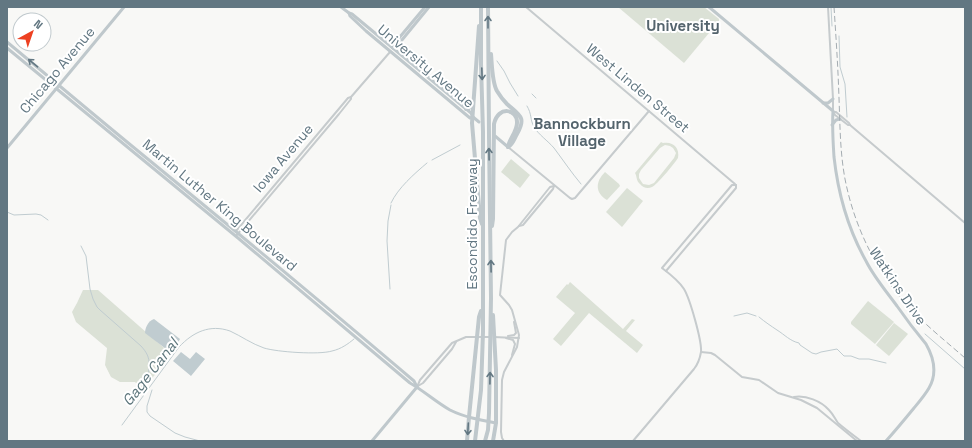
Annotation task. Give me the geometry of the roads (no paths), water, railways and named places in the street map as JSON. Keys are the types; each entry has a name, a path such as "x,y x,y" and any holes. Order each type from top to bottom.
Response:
{"highway":[{"path":"481,7 472,132 480,218 484,234"},
{"name":"Escondido Freeway","path":"480,332 479,317 482,307 484,234 483,132 481,122 481,7"},
{"name":"Escondido Freeway","path":"485,441 488,430 492,342 488,7"},
{"path":"488,37 496,88 504,101 519,114 521,120 520,128 511,145 508,147"},
{"path":"466,109 473,103"},
{"path":"490,234 493,219 495,118 499,113 503,112 514,114 517,122 508,147"},
{"path":"467,441 477,342 480,332"},
{"path":"475,441 481,390 482,342 480,332"},
{"path":"492,342 496,370 496,423 492,441"}],"main road":[{"name":"Chicago Avenue","path":"7,148 124,7"},
{"name":"University Avenue","path":"341,7 369,28 470,118 473,117"},
{"name":"Iowa Avenue","path":"392,49 394,44 425,7"},
{"name":"Iowa Avenue","path":"392,49 397,46 429,7"},
{"path":"709,7 833,112"},
{"name":"University Avenue","path":"349,13 350,16 358,23 481,122"},
{"path":"358,23 367,29 369,28"},
{"name":"Martin Luther King Boulevard","path":"7,42 236,234"},
{"name":"Martin Luther King Boulevard","path":"7,48 409,376 417,387 432,399 458,413 496,423"},
{"path":"823,103 828,103 833,99"},
{"name":"Watkins Drive","path":"833,112 833,146 837,180 846,214 856,242 866,262 878,280 931,353 934,367 933,378 929,388 886,441"},
{"path":"832,125 836,120 840,119"},
{"path":"495,136 508,147"},
{"path":"372,441 417,387"}],"street":[{"name":"West Linden Street","path":"526,7 736,185"},
{"name":"Watkins Drive","path":"828,7 833,112"},
{"name":"Iowa Avenue","path":"236,234 339,114 351,97 392,49"},
{"path":"508,147 554,186 572,199 575,198 649,111"},
{"path":"833,112 840,119 850,125"},
{"path":"833,112 836,112 965,223"},
{"path":"633,441 694,369 699,361 701,352 700,341 686,294 681,285 662,268 732,185 736,185"},
{"path":"666,271 736,188 736,185"},
{"path":"504,441 501,432 502,380 504,372 517,347 519,338 510,307 501,297 500,292 506,240 550,187 554,186"},
{"path":"505,337 515,334 515,321"},
{"path":"417,387 420,380 452,343 469,337 519,338"},
{"path":"505,337 513,340 515,344 511,360"},
{"path":"701,352 708,352 715,355 742,377 759,380 778,393 793,397 820,410 856,441"},
{"path":"793,397 808,398 823,405 830,411 838,422 861,441"}],"waterway":[{"path":"831,7 832,26"},
{"path":"839,36 840,67 845,84 847,117"},
{"path":"497,61 518,96"},
{"name":"Gage Canal","path":"532,94 536,98"},
{"path":"527,106 536,130 554,148 581,184"},
{"name":"Gage Canal","path":"432,160 460,145"},
{"name":"Gage Canal","path":"391,203 402,187 427,163"},
{"name":"Gage Canal","path":"390,289 387,241 388,221 391,205"},
{"path":"7,212 14,215 36,214 41,215 48,220"},
{"path":"81,246 86,256 90,289 97,307 141,346 147,354 149,361 148,378"},
{"path":"734,316 747,313 756,316"},
{"path":"759,317 812,353 816,354 837,349 844,356 886,363"},
{"name":"Gage Canal","path":"122,425 179,347 190,337 202,331 216,328 223,329 264,348 278,351 326,352 338,349 354,339"},
{"path":"925,334 965,369"},
{"path":"152,390 147,406 147,412 150,416 175,433 200,441"}],"railway":[{"path":"834,7 842,159 848,194 858,224 870,252 895,291 920,318 965,358"}],"district":[{"name":"University","path":"683,25"},
{"name":"Bannockburn Village","path":"582,132"}]}
